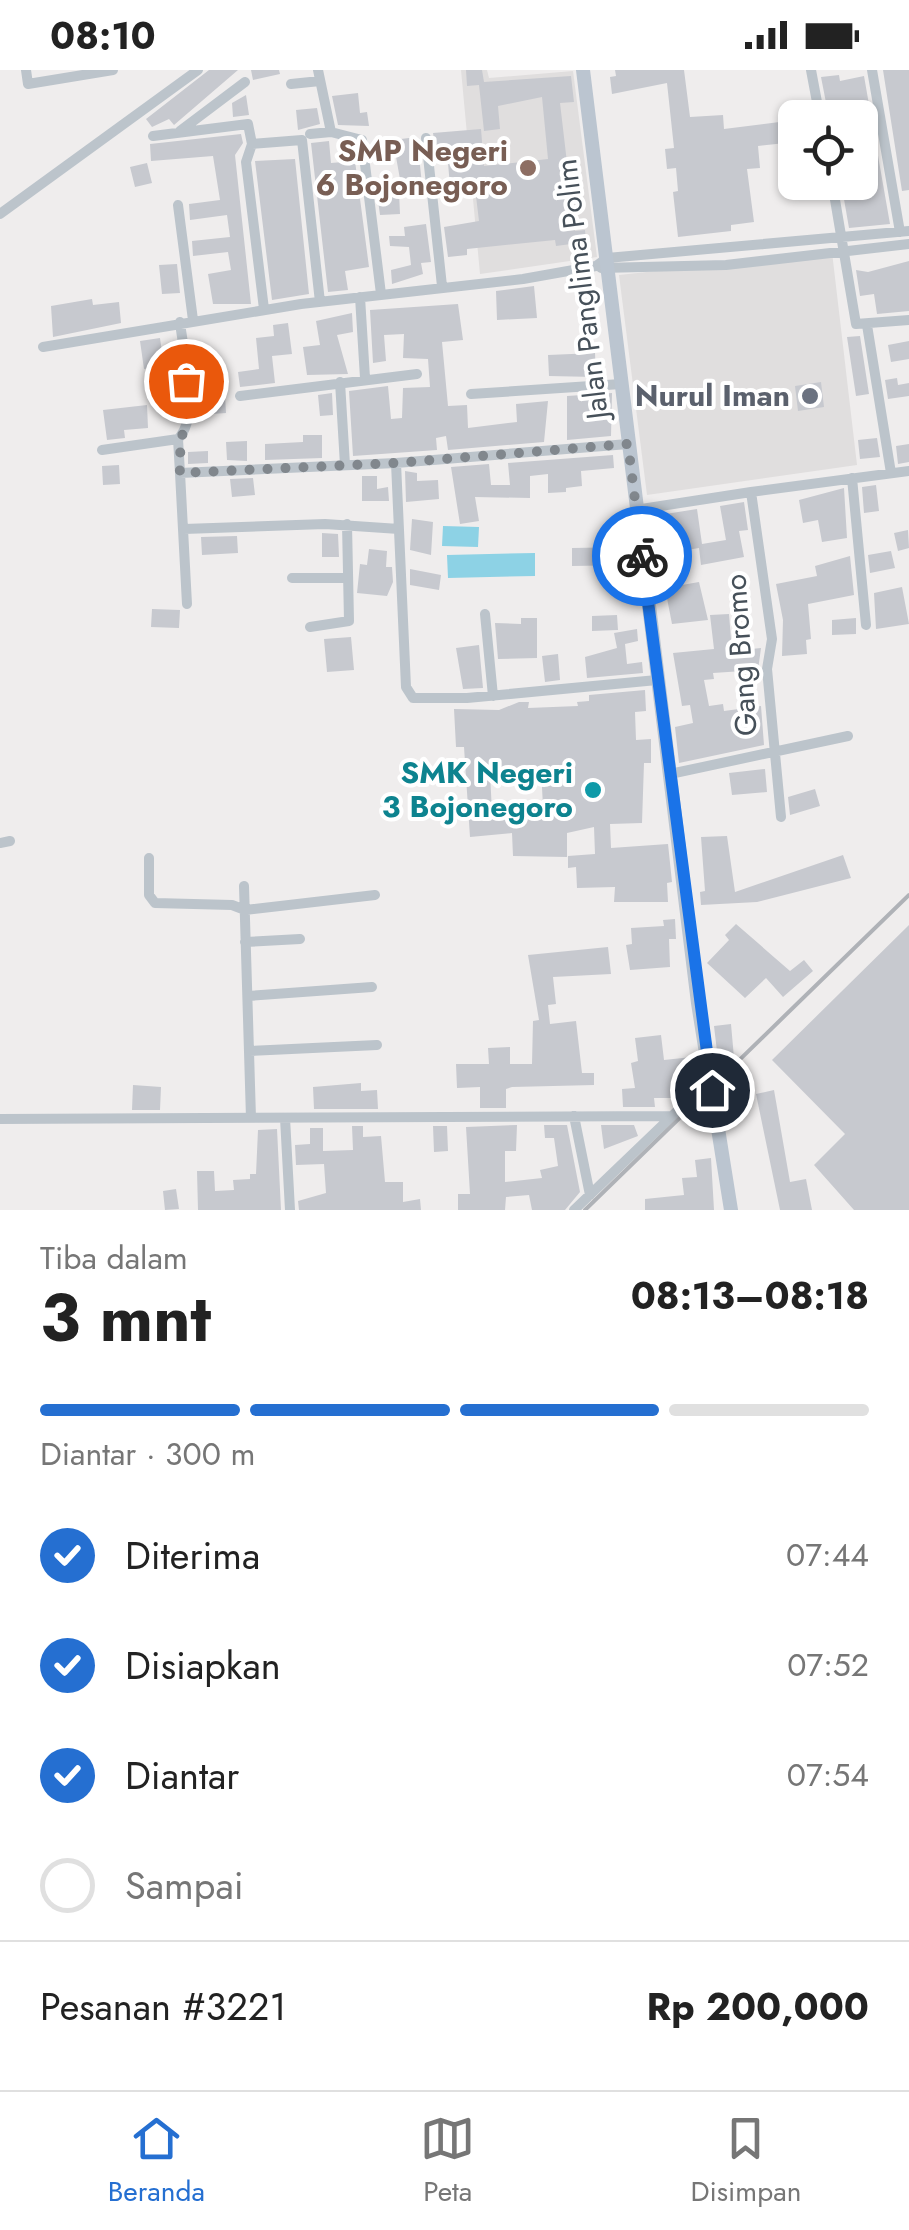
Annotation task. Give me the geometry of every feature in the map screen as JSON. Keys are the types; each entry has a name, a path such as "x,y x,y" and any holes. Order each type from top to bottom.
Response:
{"main road":[{"name":"Jalan Panglima Polim","path":"583,70 656,680 731,1210"}],"street":[{"path":"26,70 28,84 113,70"},
{"path":"0,214 198,70"},
{"path":"812,70 817,100"},
{"path":"43,348 264,309 604,265 905,232 872,70"},
{"path":"291,84 319,76 331,132"},
{"path":"179,131 245,82"},
{"path":"220,98 224,125"},
{"path":"154,136 250,125 252,144 246,162 264,309"},
{"path":"310,134 331,132 362,140 381,294"},
{"path":"426,138 442,286"},
{"path":"252,144 302,140 320,302"},
{"path":"835,200 856,324 909,320"},
{"path":"102,450 178,439 184,432 189,411 178,205"},
{"path":"604,265 844,252 909,244"},
{"path":"360,297 365,378"},
{"path":"867,326 891,473"},
{"path":"240,396 417,374"},
{"path":"340,382 345,465"},
{"path":"471,394 622,384"},
{"path":"178,439 187,604"},
{"path":"180,473 396,463 628,444"},
{"path":"396,463 410,694 420,700 493,696 656,680"},
{"path":"636,510 909,471"},
{"path":"852,478 866,625"},
{"name":"Gang Bromo","path":"751,492 772,639 767,669 782,817"},
{"path":"184,529 347,524 399,529"},
{"path":"310,627 348,622 347,524"},
{"path":"292,578 348,578"},
{"path":"485,614 493,696"},
{"path":"670,774 848,736"},
{"path":"150,858 149,895 155,903 232,905 244,910 375,895"},
{"path":"244,886 250,1118"},
{"path":"245,942 300,939"},
{"path":"248,996 372,988"},
{"path":"250,1051 377,1046"},
{"path":"574,1210 710,1078"},
{"path":"574,1116 590,1194"},
{"path":"3,1119 672,1116"},
{"path":"286,1118 290,1210"}],"shaded area":[{"name":"SMP Negeri 6 Bojonegoro","path":"461,70 487,70 489,78 573,71 597,257 480,274"},
{"path":"832,252 857,465 647,495 619,275"}],"water":[{"path":"443,526 479,527 478,547 442,546"},
{"path":"535,553 535,576 448,578 447,555"}],"building":[{"path":"209,70 238,70 174,125 169,119 152,127 146,119"},
{"path":"251,70 279,70 280,74 253,80"},
{"path":"466,70 482,70 484,82 571,76 574,102 560,103 575,231 585,230 586,242 556,246 555,240 467,249 467,255 448,257 444,227 479,221 475,188 450,186 448,163 438,164 433,133 481,129 484,166 548,159 542,97 498,106 500,129 484,131 479,85 467,86"},
{"path":"615,70 684,70 690,117 723,115 724,129 778,122 778,144 758,146 760,168 747,169 754,222 731,225 731,231 678,237 673,192 678,191 676,168 667,169 665,149 674,148 667,83 612,94 610,77 616,76"},
{"path":"883,70 909,70 909,190 902,191"},
{"path":"839,75 840,81 864,76 868,100 825,100 821,77"},
{"path":"358,93 360,113 367,112 369,126 338,125 332,96"},
{"path":"246,95 249,115 233,117 232,103"},
{"path":"317,108 320,124 298,130 296,110"},
{"path":"241,134 243,143 235,155 251,304 213,304 208,274 231,270 228,252 193,256 192,241 230,237 227,215 190,220 189,204 220,200 213,156 151,161 150,144"},
{"path":"417,137 423,194 403,196 393,140"},
{"path":"329,141 331,163 355,161 369,267 345,271 348,290 328,292 311,143"},
{"path":"878,156 890,224 849,228 844,200 878,200"},
{"path":"295,159 309,294 272,300 255,161"},
{"path":"147,163 152,183 135,187 130,167"},
{"path":"399,192 400,214 380,215 377,193"},
{"path":"426,224 431,262 421,263 423,274 392,284 391,270 411,265 409,247 390,246 389,236 405,236 404,227"},
{"path":"909,261 909,311 877,314 874,294 860,296 856,270 868,272"},
{"path":"177,264 180,293 162,294 159,265"},
{"path":"534,286 537,318 497,320 496,291"},
{"path":"92,299 93,305 119,302 121,323 53,337 51,306"},
{"path":"458,304 463,340 442,342 448,406 467,405 468,428 517,422 516,404 548,401 544,442 448,450 446,436 436,438 437,450 353,456 349,391 388,386 391,419 402,418 403,388 430,387 428,359 403,358 404,334 384,335 386,361 373,363 370,310"},
{"path":"352,313 353,332 337,335 348,374 307,375 303,347 320,345 316,321"},
{"path":"288,323 292,354 272,356 275,383 240,387 238,372 259,369 256,338 274,336 273,325"},
{"path":"860,336 869,394 856,396 847,337"},
{"path":"160,338 164,366 144,369 140,341"},
{"path":"909,341 909,359 891,362 888,345"},
{"path":"595,353 596,377 549,376 548,355"},
{"path":"219,361 220,374 197,377 195,364"},
{"path":"897,378 898,385 909,383 909,396 888,399 885,380"},
{"name":"Nurul Iman","path":"821,382 824,407 798,411 795,386"},
{"path":"177,383 178,399 150,403 148,387"},
{"path":"332,393 333,415 320,416 318,395"},
{"path":"612,393 611,436 567,440 567,396"},
{"path":"225,395 226,413 197,415 198,397"},
{"path":"147,405 148,428 124,430 125,438 107,440 103,410"},
{"path":"303,435 322,435 322,458 265,460 265,444 303,442"},
{"path":"877,438 880,457 860,459 858,440"},
{"path":"247,441 247,461 227,460 226,442"},
{"path":"909,444 909,462 898,464 896,446"},
{"path":"208,451 208,463 188,464 188,452"},
{"path":"613,455 614,468 581,471 582,486 566,488 566,492 548,493 548,474 530,476 530,498 475,497 479,521 460,524 451,467 489,464 491,485 510,485 508,463"},
{"path":"119,465 120,484 103,485 102,466"},
{"path":"405,471 417,473 417,481 438,480 439,499 406,502"},
{"path":"362,476 377,476 377,489 388,487 389,501 362,501"},
{"path":"253,478 255,495 232,497 230,479"},
{"path":"876,485 879,511 864,513 862,487"},
{"path":"844,488 847,538 822,542 818,520 803,523 799,500"},
{"path":"744,502 748,530 739,531 744,557 701,565 699,548 663,554 653,516 697,509 702,544 726,540 720,506"},
{"path":"412,519 433,522 431,555 410,550"},
{"path":"908,530 909,548 898,551 894,533"},
{"path":"322,533 338,534 339,557 322,557"},
{"path":"237,536 238,553 202,555 201,537"},
{"path":"631,547 632,565 572,566 572,548"},
{"path":"369,549 387,551 386,567 392,567 393,582 387,596 357,593 360,564 367,565"},
{"path":"891,551 895,568 870,573 868,555"},
{"path":"850,556 854,595 808,604 811,639 806,640 807,654 782,656 783,620 776,584 817,576 815,566"},
{"path":"410,569 441,575 439,590 410,585"},
{"path":"699,582 708,620 672,624 665,588"},
{"path":"902,587 909,624 876,629 874,593"},
{"path":"152,609 180,610 179,628 151,627"},
{"path":"729,614 732,651 761,648 758,670 713,673 714,679 704,680 709,706 723,704 724,711 761,706 764,745 679,763 675,727 693,723 690,705 682,706 673,653 714,649 710,615"},
{"path":"617,615 618,630 592,631 592,616"},
{"path":"521,618 537,618 537,658 498,659 495,623 521,624"},
{"path":"856,618 856,634 832,635 832,620"},
{"path":"637,629 638,641 625,644 627,664 642,662 643,673 587,678 585,657 617,648 614,633"},
{"path":"351,637 354,670 327,672 324,639"},
{"path":"479,645 483,688 463,689 456,648"},
{"path":"558,654 560,680 545,682 542,656"},
{"path":"645,690 646,711 635,712 636,740 651,739 651,763 644,763 642,823 610,824 611,848 668,844 672,882 667,883 668,902 614,902 615,887 577,888 576,867 568,868 568,856 595,854 594,827 567,833 567,857 513,856 512,833 470,837 464,747 456,747 454,709 499,710 519,702 529,702 528,708 578,706 577,702 589,701 589,695","holes":["541,768 543,807 492,813 490,772"]},
{"path":"765,769 767,792 732,795 729,773"},
{"path":"815,789 820,806 790,815 788,797"},
{"path":"727,836 735,892 843,855 851,878 757,902 701,905 700,892 705,891 701,837"},
{"path":"675,919 676,939 669,939 670,967 630,970 626,945 632,944 631,928 664,926 663,920"},
{"path":"736,924 790,971 804,960 813,971 783,997 766,978 745,998 707,963 729,940 725,935"},
{"path":"909,925 909,1210 854,1210 814,1165 845,1134 772,1060"},
{"path":"608,947 611,974 553,977 556,1004 548,1005 550,1024 576,1021 582,1073 594,1073 594,1085 512,1087 506,1089 506,1108 480,1108 480,1087 457,1088 456,1064 489,1064 488,1048 510,1047 510,1064 532,1064 533,1021 539,1020 528,955"},
{"path":"731,1024 734,1058 718,1060 714,1026"},
{"path":"661,1035 664,1060 692,1057 694,1073 673,1075 673,1098 654,1098 655,1107 623,1107 622,1089 635,1088 631,1063 638,1061 635,1038"},
{"path":"361,1083 361,1091 377,1090 378,1109 314,1109 313,1087"},
{"path":"133,1085 161,1087 160,1110 132,1110"},
{"path":"774,1090 790,1182 806,1179 812,1210 780,1210 756,1094"},
{"path":"517,1125 516,1151 505,1151 505,1182 542,1178 540,1170 558,1166 554,1138 545,1138 544,1125 567,1125 580,1192 565,1210 532,1210 529,1195 506,1197 505,1210 458,1210 458,1194 470,1194 466,1127"},
{"path":"601,1125 634,1125 638,1136 604,1149"},
{"path":"352,1126 363,1126 363,1137 381,1136 385,1182 403,1182 403,1202 420,1199 421,1210 299,1210 298,1201 326,1193 324,1164 296,1165 295,1145 310,1144 310,1128 323,1128 323,1151 353,1150"},
{"path":"433,1126 447,1126 448,1151 434,1152"},
{"path":"277,1129 281,1210 198,1210 197,1171 214,1171 215,1191 234,1190 233,1180 250,1179 250,1174 256,1174 258,1130"},
{"path":"711,1158 714,1210 645,1210 645,1199 684,1195 682,1178 697,1177 695,1160"},
{"path":"176,1189 179,1209 165,1210 163,1191"}],"railway":[{"path":"585,1210 909,895"}],"way so far":[{"path":"186,381 189,411 184,432 178,439 180,473 396,463 628,444 642,556"}],"place":[{"name":"SMP Negeri 6 Bojonegoro","path":"528,168"},
{"name":"Nurul Iman","path":"810,396"},
{"name":"SMK Negeri 3 Bojonegoro","path":"593,790"}],"route":[{"path":"642,556 712,1090"}]}
